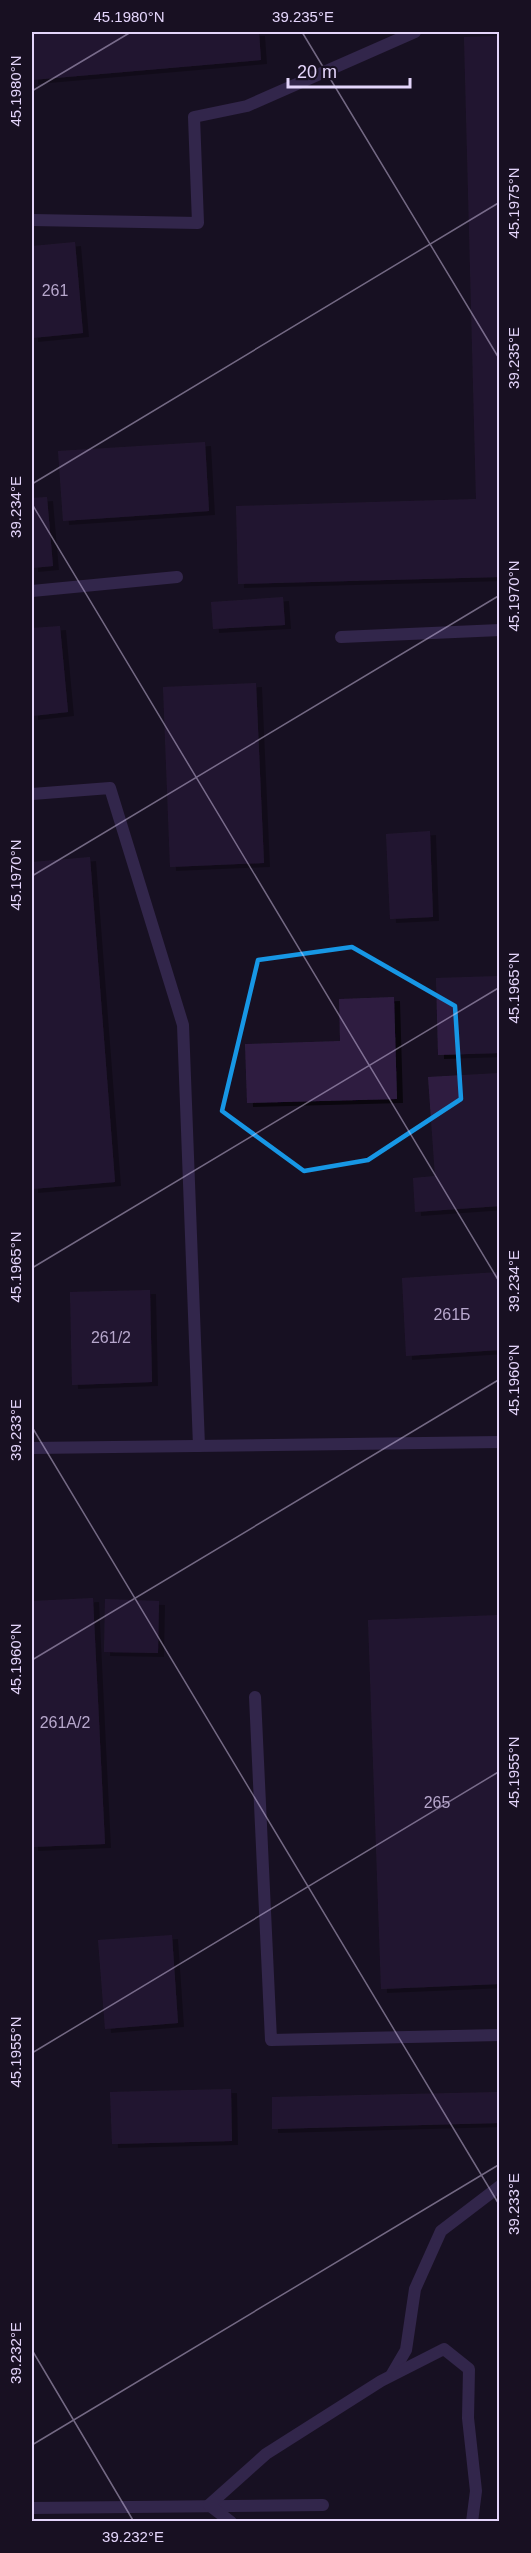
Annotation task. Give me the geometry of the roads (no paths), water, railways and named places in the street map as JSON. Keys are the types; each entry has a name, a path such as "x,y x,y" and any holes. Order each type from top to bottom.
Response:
{"lane":[{"path":"32,220 198,223 194,117 247,106 415,32"},
{"path":"32,591 177,577"},
{"path":"341,637 500,630"},
{"path":"32,794 110,788 183,1025 199,1446"},
{"path":"32,1448 500,1442"},
{"path":"255,1697 271,2040 500,2035"},
{"path":"392,2375 406,2350 415,2289 441,2231 500,2186"},
{"path":"209,2505 266,2454 392,2375 444,2349 469,2369 468,2418 476,2491 472,2522"},
{"path":"209,2505 231,2522"},
{"path":"32,2508 323,2505"}]}
